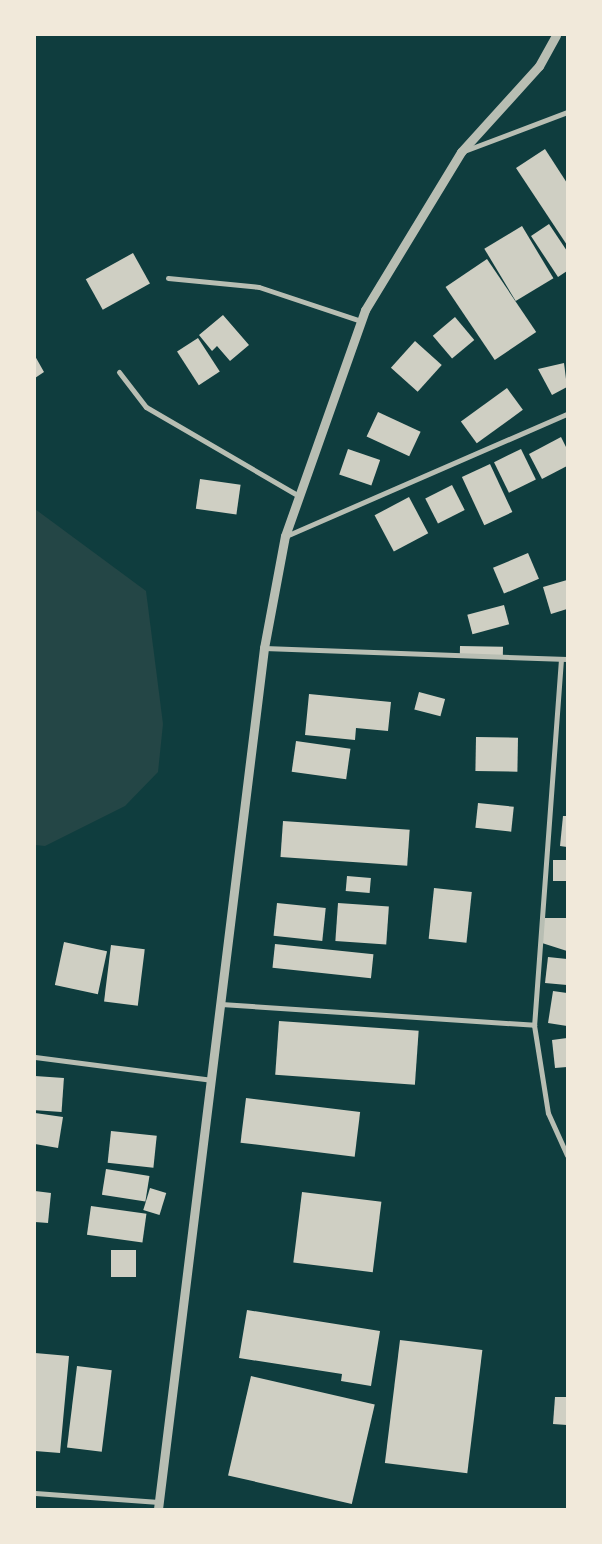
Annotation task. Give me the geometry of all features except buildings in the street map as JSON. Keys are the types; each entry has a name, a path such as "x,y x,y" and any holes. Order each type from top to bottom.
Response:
{"street":[{"path":"35,1493 158,1506 264,648 285,536 362,321 461,152 539,66 556,35"},
{"path":"461,152 567,112"},
{"path":"168,278 259,287 362,321"},
{"path":"119,372 146,407 299,496"},
{"path":"285,536 567,414"},
{"path":"264,648 567,659"},
{"path":"560,660 534,1025 548,1113 567,1155"},
{"path":"221,1004 534,1025"},
{"path":"35,1056 212,1080"}],"shaded area":[{"path":"35,509 146,591 163,724 158,772 125,806 45,846 35,845"}]}
